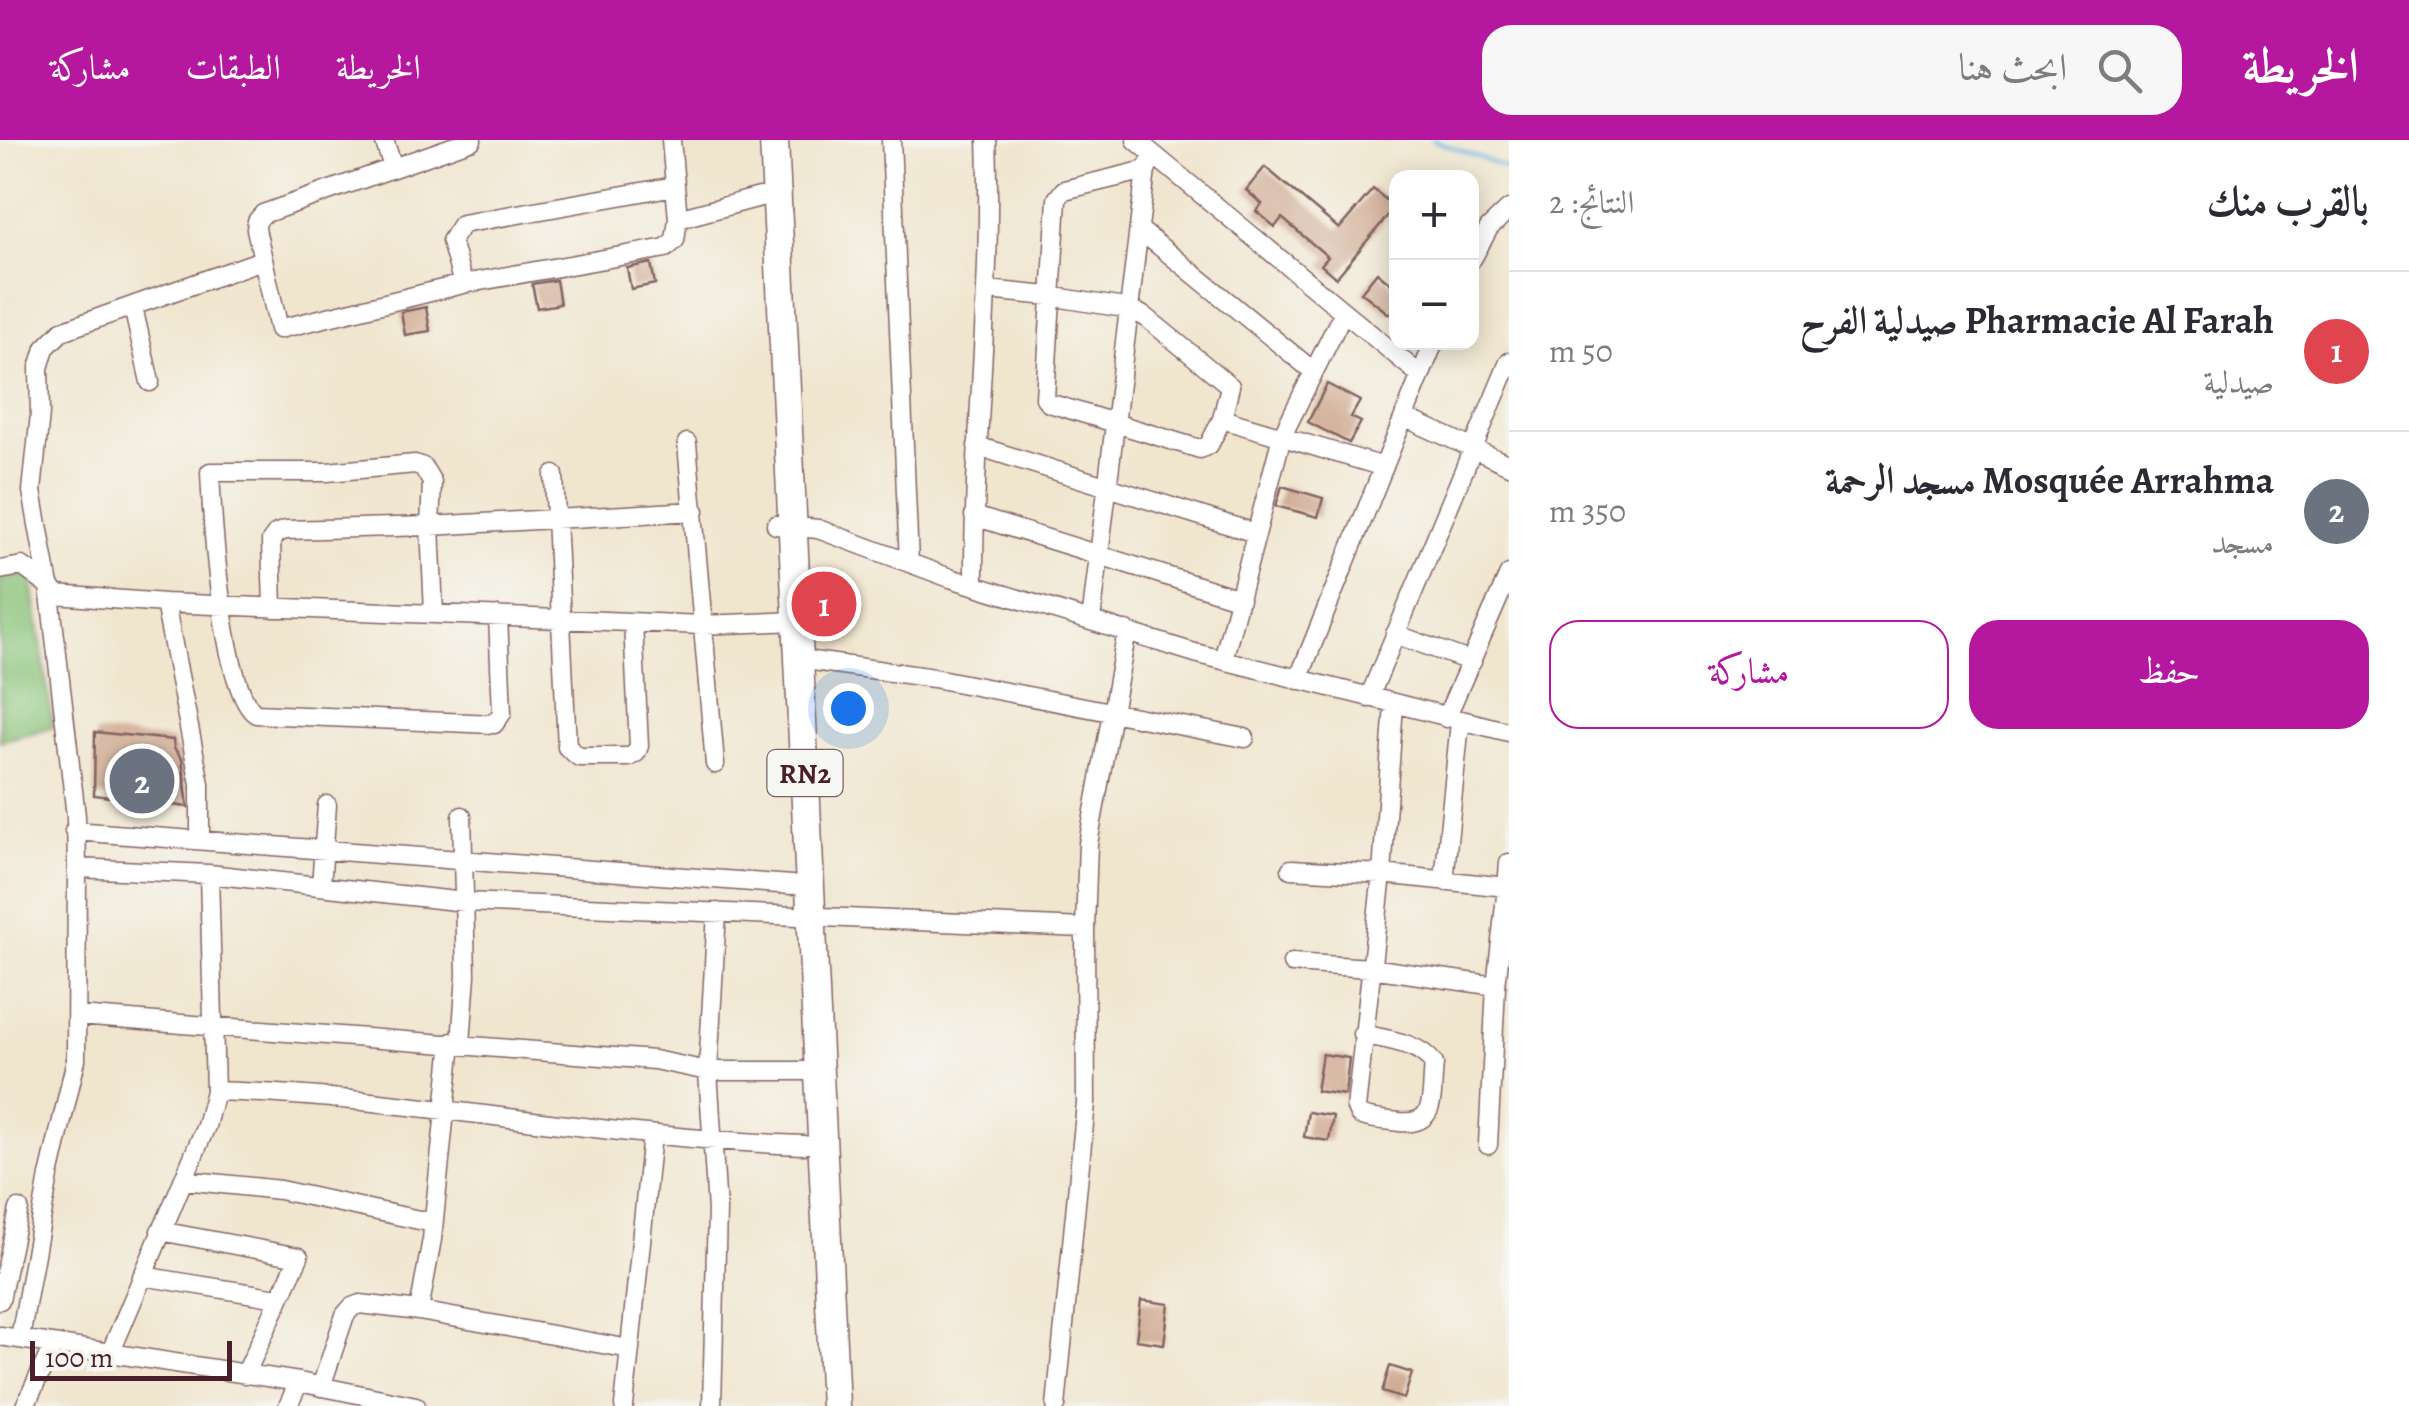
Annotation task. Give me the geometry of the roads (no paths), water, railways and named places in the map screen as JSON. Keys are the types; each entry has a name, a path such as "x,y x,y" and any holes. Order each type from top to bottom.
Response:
{"highway":[{"name":"RN2","path":"758,140 784,525"},
{"name":"RN2","path":"774,140 792,884 803,917"},
{"name":"RN2","path":"788,622 799,660 810,1071 835,1406"},
{"name":"RN2","path":"810,1071 804,1145 817,1406"}],"street":[{"path":"384,140 394,167"},
{"path":"472,140 263,214 256,221 279,329 463,284 666,248 675,240 678,219 671,140"},
{"path":"891,140 908,563"},
{"path":"974,584 977,446 987,290 987,140"},
{"path":"1136,140 1149,163 1419,374"},
{"path":"987,290 1049,296 1131,310 1147,318 1230,386 1222,419 1209,445 1200,449 1046,402 1044,392 1049,296 1054,212 1060,194 1149,163"},
{"path":"1091,621 1149,163"},
{"path":"463,284 451,241 462,224 674,186"},
{"path":"678,219 760,197"},
{"path":"1479,246 1489,228 1509,208"},
{"path":"1141,231 1313,371"},
{"path":"20,1338 42,1212 76,1060 78,1016 76,816 49,586 32,491 40,414 39,368 45,348 62,331 262,260"},
{"path":"133,307 150,382"},
{"path":"1223,660 1282,436 1344,313"},
{"path":"1298,680 1430,350"},
{"path":"1369,698 1509,362"},
{"path":"1404,417 1509,465"},
{"path":"1222,419 1384,467"},
{"path":"687,443 714,764"},
{"path":"977,446 1254,533"},
{"path":"434,613 432,482 423,467 415,464 327,472 210,472 221,607 244,702 256,714 494,724 502,713 498,616"},
{"path":"554,475 567,746 579,757 629,757 639,746 632,623"},
{"path":"273,608 271,541 286,530 695,511"},
{"path":"974,516 1240,599"},
{"path":"784,525 818,529 908,563 1223,660 1509,732"},
{"path":"0,570 22,566 56,595 73,598 702,626 788,622"},
{"path":"1444,880 1453,720 1472,662 1509,574"},
{"path":"165,603 200,784 186,873"},
{"path":"1056,1406 1086,1103 1088,844 1127,631"},
{"path":"1395,634 1472,662"},
{"path":"799,660 934,678 1246,738"},
{"path":"1362,1034 1419,1048 1428,1054 1434,1064 1424,1120 1416,1123 1358,1115 1356,1099 1362,1034 1382,874 1394,704"},
{"path":"320,886 326,805"},
{"path":"420,1311 466,975 462,816"},
{"path":"74,831 792,884"},
{"path":"1488,1145 1502,1022 1501,976 1509,863"},
{"path":"77,868 208,874 465,902 1085,928"},
{"path":"1291,869 1444,880 1507,896"},
{"path":"110,1354 206,1126 215,1092 208,874"},
{"path":"712,1406 717,1228 708,1071 716,912"},
{"path":"1292,963 1501,976"},
{"path":"78,1016 654,1060 708,1071 810,1071"},
{"path":"215,1092 287,1094 447,1109 714,1142 804,1145"},
{"path":"624,1406 652,1135"},
{"path":"184,1180 280,1190 433,1223"},
{"path":"0,1300 10,1207 42,1212"},
{"path":"160,1232 299,1258 245,1376"},
{"path":"142,1276 278,1298"},
{"path":"321,1387 346,1315 352,1307 369,1304 630,1349"},
{"path":"0,1311 24,1314"},
{"path":"0,1336 299,1382 416,1406"},
{"path":"25,1406 53,1346"},
{"path":"288,1406 299,1382"}],"waterway":[{"path":"1433,140 1509,169"}],"place":[{"name":"Pharmacie Al Farah صيدلية الفرح","path":"824,604"},
{"name":"Mosquée Arrahma مسجد الرحمة","path":"142,781"}]}
